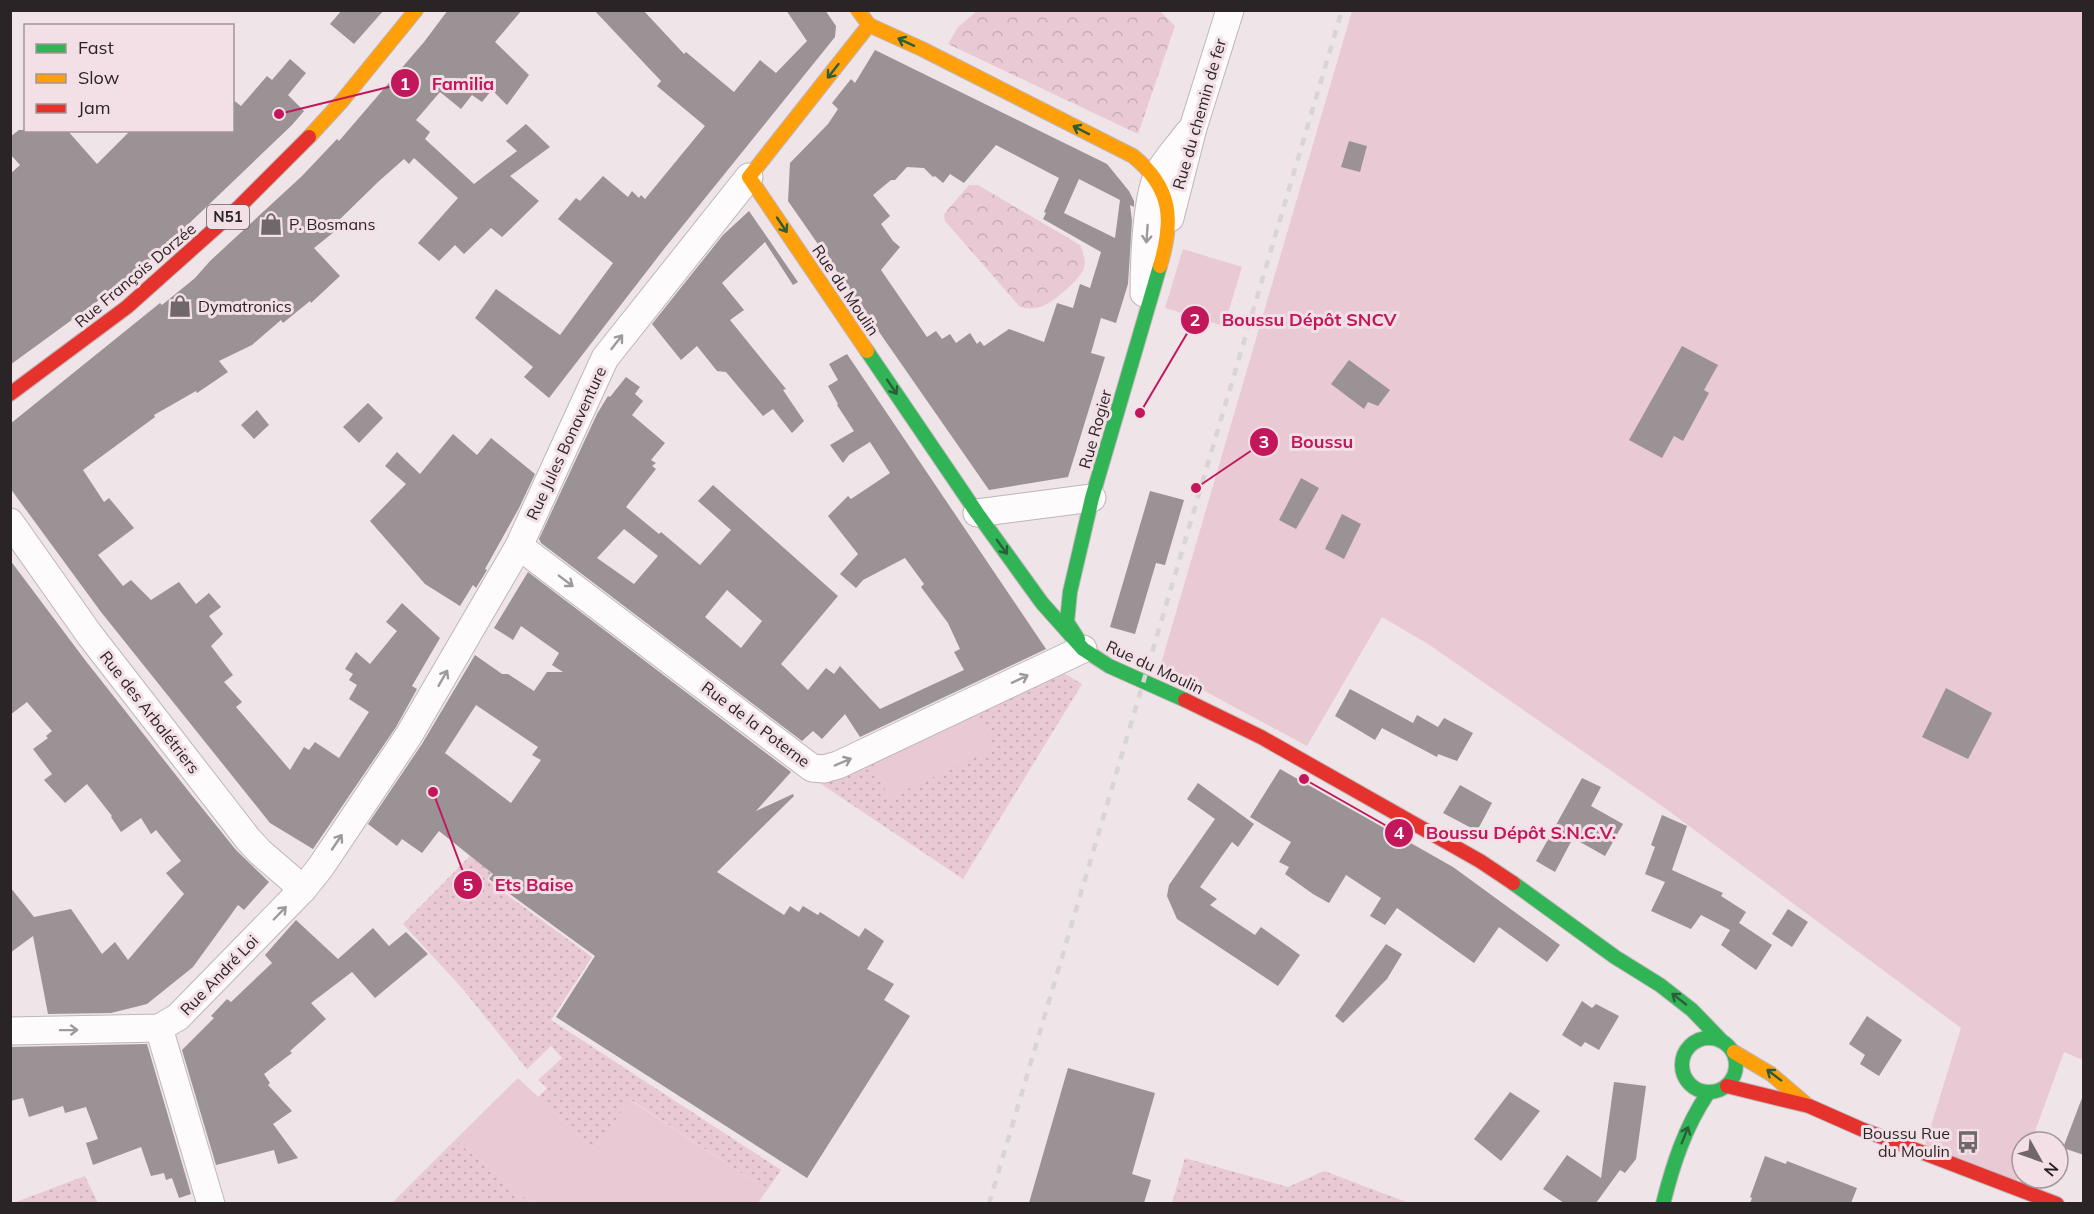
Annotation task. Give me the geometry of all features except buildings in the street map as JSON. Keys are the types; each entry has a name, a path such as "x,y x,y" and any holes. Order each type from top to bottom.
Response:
{"street":[{"name":"Rue François Dorzée","path":"10,394 127,307 239,207 298,149 348,95 416,10"},
{"path":"858,10 869,25 922,49 1151,164 1162,189 1170,218"},
{"name":"Rue du chemin de fer","path":"1170,218 1193,128 1228,11"},
{"name":"Rue Jules Bonaventure","path":"303,889 320,868 409,735 519,546 605,358 869,25"},
{"path":"1145,317 1144,282 1151,164 1193,128"},
{"name":"Rue du Moulin","path":"749,177 977,513 1042,603 1083,649 1109,666 1195,704 1261,737 1480,861 1544,904 1615,957 1660,985 1692,1010 1721,1040"},
{"name":"Rue Rogier","path":"1083,649 1067,622 1067,609 1092,498 1165,251 1170,218"},
{"path":"977,513 1092,498"},
{"name":"Rue des Arbalétriers","path":"10,522 89,634 248,839 266,859 303,889"},
{"name":"Rue de la Poterne","path":"519,546 812,768 824,769 838,765 1083,649"},
{"name":"Rue André Loi","path":"159,1028 178,1017 303,889"},
{"name":"Rue du Moulin","path":"1615,957 1652,998"},
{"path":"10,1031 159,1028 211,1203"},
{"path":"1734,1052 1736,1070 1727,1086 1718,1091 1708,1092 1684,1086 1682,1069 1686,1042 1704,1038 1721,1040 1734,1052 1756,1062 1809,1106"},
{"path":"1727,1086 1809,1106 1871,1133 2057,1203"},
{"path":"1663,1203 1668,1181 1695,1112 1708,1092"},
{"path":"1668,1181 1671,1137"}],"green space":[{"path":"977,11 1160,11 1175,26 1138,134 948,44 958,27"},
{"path":"1352,11 2083,11 2083,1060 2064,1052 2035,1130 2010,1130 2010,1185 1923,1152 1961,1028 1662,806 1428,644 1382,617 1307,746 1160,667"},
{"path":"969,185 978,185 1080,245 1085,265 1078,278 1048,304 1032,308 1020,307 945,221 944,214"},
{"path":"1183,249 1242,267 1224,326 1165,308"},
{"path":"1057,669 1082,684 963,879 821,784 828,777 870,756 889,797 976,709"},
{"path":"976,709 995,748 889,798 870,756"},
{"path":"470,856 492,873 487,880 592,957 551,1020 781,1170 767,1190 631,1100 594,1149 538,1097 547,1088 538,1080 562,1058 551,1046 527,1069 462,988 403,924"},
{"path":"518,1078 594,1149 630,1100 767,1190 758,1203 532,1203 455,1140"},
{"path":"455,1140 532,1203 392,1203"},
{"path":"1185,1158 1288,1187 1324,1171 1409,1203 1172,1203"},
{"path":"85,1176 98,1203 13,1203"}],"railway":[{"path":"989,1204 1342,10"}],"traffic: fast":[{"path":"1078,639 1067,622 1070,592 1092,498 1160,266"},
{"path":"867,351 977,513 1042,603 1083,649 1109,666 1185,700"},
{"path":"1513,883 1615,957 1660,985 1692,1010 1721,1040"},
{"path":"1704,1038 1714,1038 1724,1042 1732,1050 1736,1065 1732,1080 1724,1088 1714,1092 1704,1092 1694,1088 1686,1080 1682,1070 1682,1060 1686,1050 1694,1042 1704,1038"},
{"path":"1663,1204 1681,1146 1708,1093"}],"traffic: slow":[{"path":"309,137 342,101 416,10"},
{"path":"858,10 869,25 922,49 1133,156 1156,180 1166,206 1167,234 1160,266"},
{"path":"867,351 749,177 869,25"},
{"path":"1734,1052 1771,1074 1805,1103"}],"traffic: jam":[{"path":"10,394 127,307 239,207 309,137"},
{"path":"1185,700 1261,737 1480,861 1513,883"},
{"path":"1727,1086 1809,1106 1861,1129 2057,1204"}],"place":[{"name":"Familia","path":"279,114"},
{"name":"P. Bosmans","path":"271,224"},
{"name":"Dymatronics","path":"180,306"},
{"name":"Boussu Dépôt SNCV","path":"1140,413"},
{"name":"Boussu","path":"1196,488"},
{"name":"Boussu Dépôt S.N.C.V.","path":"1304,779"},
{"name":"Ets Baise","path":"433,792"},
{"name":"Boussu Rue du Moulin","path":"1968,1142"}]}
